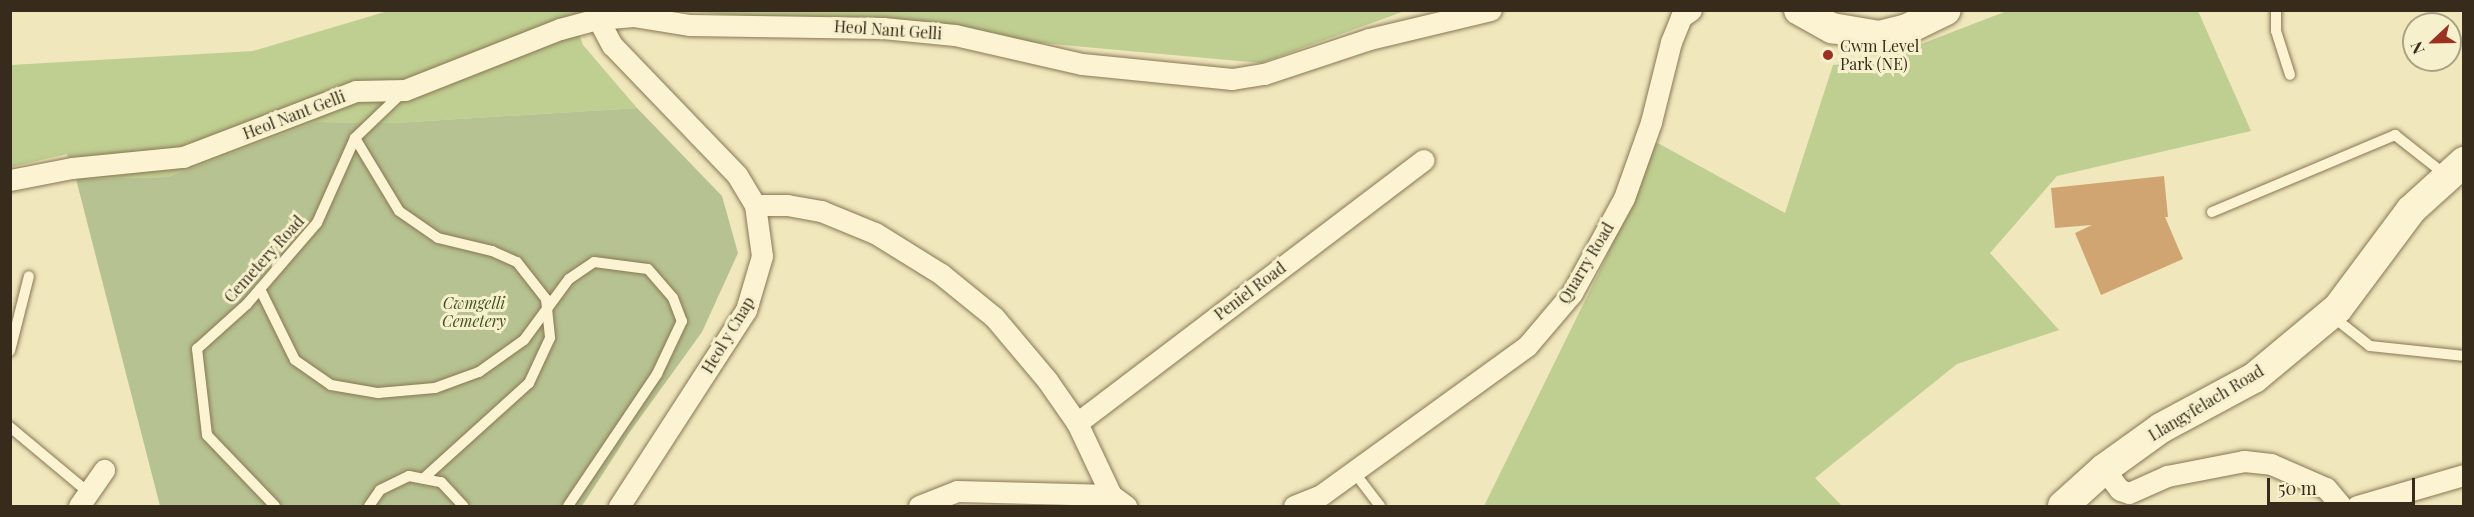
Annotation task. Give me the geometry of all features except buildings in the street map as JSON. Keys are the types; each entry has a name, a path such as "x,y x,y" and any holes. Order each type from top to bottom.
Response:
{"main road":[{"path":"1799,10 1832,28 1879,36 1907,29 1946,10"},
{"name":"Llangyfelach Road","path":"2063,507 2104,469 2161,428 2254,378 2330,314 2411,210 2455,169"}],"street":[{"name":"Heol Nant Gelli","path":"10,180 72,168 183,158 356,91 405,90 590,17 633,16 690,25 884,28 955,35 1082,64 1232,79 1264,74 1369,39 1491,10"},
{"name":"Quarry Road","path":"1294,507 1321,495 1527,346 1572,293 1624,198 1680,13"},
{"name":"Heol y Cnap","path":"590,17 612,45 737,175 755,205 762,256 746,310 619,507"},
{"name":"Peniel Road","path":"1077,423 1423,159"},
{"path":"755,205 787,204 821,211 875,233 940,274 994,317 1047,380 1077,423 1118,501"},
{"path":"2104,469 2120,490 2129,493 2183,473 2244,461 2271,465 2326,488 2341,507"},
{"path":"83,500 104,470"},
{"path":"2357,507 2463,475"},
{"path":"919,507 957,491 1118,501"}],"lane":[{"path":"2276,10 2276,31 2290,75"},
{"name":"Cemetery Road","path":"274,507 207,435 197,349 260,289 317,223 355,138 405,90"},
{"path":"2212,212 2395,135 2455,169"},
{"path":"355,138 399,210 438,238 492,251 517,262 546,299 550,338 530,382 425,477"},
{"path":"260,289 295,360 331,385 378,393 435,388 479,372 524,339 548,312 569,279 594,262 648,269 673,298 682,321 657,374 568,507"},
{"path":"10,351 16,310 29,276"},
{"path":"2330,314 2370,346 2463,356"},
{"path":"10,426 83,500"},
{"path":"1354,472 1380,507"},
{"path":"369,507 380,490 393,481 425,477 441,482 463,507"}],"green space":[{"path":"388,11 588,11 572,15 583,45 637,108 395,123 315,122 168,177 76,179 67,154 11,167 11,65 253,51"},
{"path":"686,11 1405,11 1261,63"},
{"path":"2007,11 2198,11 2251,131 2057,176 1990,253 2059,330 1957,364 1815,478 1842,506 1484,506 1605,260 1654,141 1785,213 1833,65 1874,62"},
{"name":"Cwmgelli Cemetery","path":"637,108 722,196 738,253 702,332 629,433 582,506 160,506 76,179 168,177 315,122 395,123"}],"place":[{"name":"Cwm Level Park (NE)","path":"1828,55"}]}
